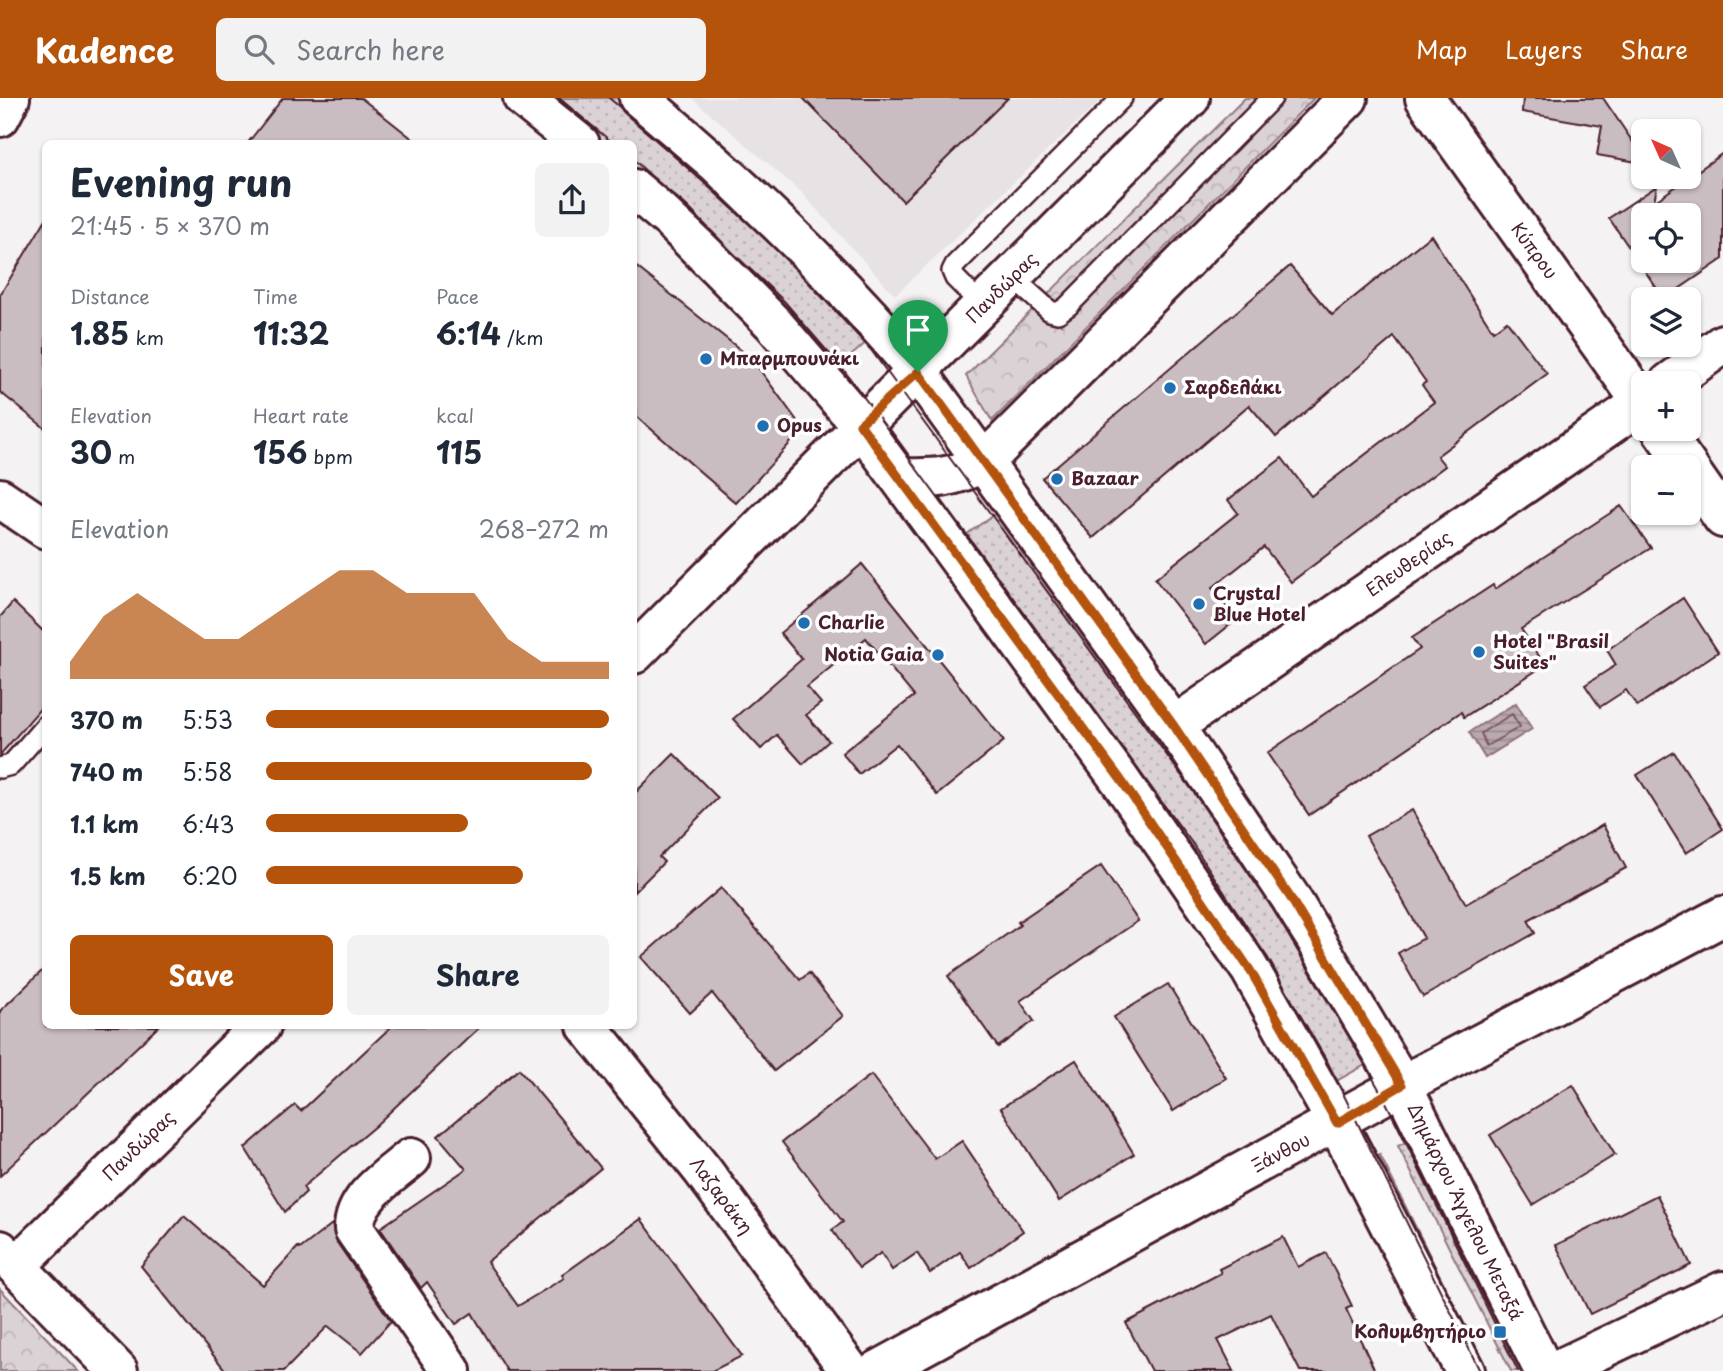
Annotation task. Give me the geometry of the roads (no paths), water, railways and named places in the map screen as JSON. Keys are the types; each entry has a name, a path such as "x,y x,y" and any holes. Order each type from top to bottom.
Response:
{"main road":[{"path":"0,117 10,98"},
{"path":"523,98 575,140"},
{"name":"Δημάρχου Άγγελου Μεταξά","path":"639,98 792,233 918,372 1174,726 1290,897 1402,1085 1544,1371"},
{"name":"Πανδώρας","path":"637,651 860,424 918,372 1190,98"},
{"path":"902,478 941,479 983,463 1348,98"},
{"name":"Κύπρου","path":"1425,98 1631,386"},
{"path":"637,192 671,220 773,323 860,424 1121,780 1243,958 1337,1123 1465,1371"},
{"path":"1686,371 1723,344"},
{"name":"Ελευθερίας","path":"1174,726 1631,411"},
{"path":"1701,487 1723,518"},
{"path":"0,498 42,526"},
{"name":"Ξάνθου","path":"877,1371 1337,1123 1402,1085 1723,916"},
{"name":"Πανδώρας","path":"8,1258 258,1029"},
{"name":"Λαζαράκη","path":"589,1029 704,1171 850,1371"},
{"path":"411,1158 362,1202 354,1217 354,1228 451,1371"},
{"path":"8,1258 118,1371"},
{"path":"1555,1371 1723,1291"}],"lane":[{"path":"983,306 955,278 952,271 955,265 1122,98"},
{"path":"1012,277 1050,311 1058,313 1068,306 1272,98"},
{"path":"0,768 11,765 42,730"}],"water":[{"path":"1516,703 1532,729 1485,758 1469,732"}],"tram line":[{"path":"559,98 609,140"},
{"path":"609,98 703,178 797,270 871,350 1225,835 1298,948 1383,1096 1518,1371"},
{"path":"637,163 784,301 846,373 1192,843 1251,933 1327,1061 1480,1371"}],"place":[{"name":"Μπαρμπουνάκι","path":"706,359"},
{"name":"Σαρδελάκι","path":"1170,388"},
{"name":"Opus","path":"763,426"},
{"name":"Bazaar","path":"1057,479"},
{"name":"Crystal Blue Hotel","path":"1199,604"},
{"name":"Charlie","path":"804,623"},
{"name":"Hotel \"Brasil Suites\"","path":"1479,652"},
{"name":"Notia Gaia","path":"938,655"},
{"name":"Κολυμβητήριο","path":"1500,1332"}]}
